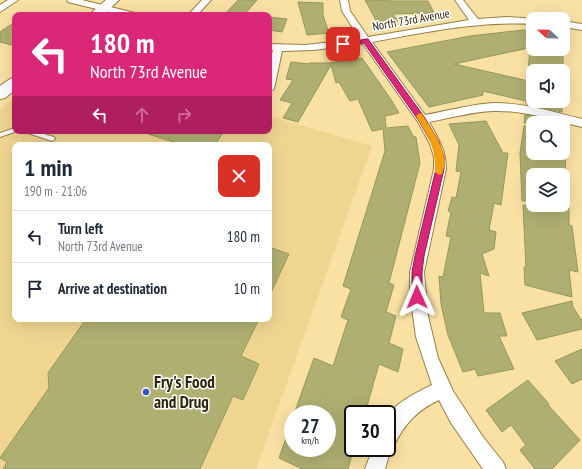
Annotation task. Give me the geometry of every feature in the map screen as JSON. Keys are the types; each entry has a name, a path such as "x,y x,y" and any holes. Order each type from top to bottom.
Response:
{"main road":[{"path":"0,94 12,84"}],"street":[{"path":"0,9 14,0"},
{"path":"71,0 120,12"},
{"path":"195,12 207,0"},
{"path":"344,0 346,12 422,120 436,144 440,157 440,169 420,256 416,288 421,328 429,357 443,390 462,424 487,460 496,469"},
{"path":"459,0 462,6 475,21"},
{"name":"North 73rd Avenue","path":"274,48 322,47 366,41 475,21 501,19 526,20"},
{"path":"570,25 582,27"},
{"path":"272,64 274,48"},
{"path":"422,120 482,108 495,107 521,110 582,123"},
{"path":"396,424 408,408 426,397 443,390"},
{"path":"375,469 379,457"}],"lane":[{"path":"0,135 12,131"},
{"path":"36,134 52,139"}],"shaded area":[{"path":"12,100 12,134 272,134 272,117 372,146 256,469 0,469 0,110"}],"building":[{"path":"238,0 257,0 247,12 227,12"},
{"path":"365,0 428,1 434,13 393,14 398,21 378,24"},
{"path":"298,2 323,3 323,15 329,33 307,35"},
{"path":"272,17 287,19 282,32 272,30"},
{"path":"12,24 12,45 0,42 0,32"},
{"path":"526,30 526,49 454,64 526,80 526,101 483,91 483,95 429,107 387,52 470,36"},
{"path":"529,56 563,56 563,64 529,64"},
{"path":"362,58 399,113 385,116 386,128 408,126 413,136 416,137 420,163 389,283 394,285 386,312 396,316 389,343 403,349 398,372 379,364 367,405 344,405 344,457 351,457 348,469 302,469 279,458 284,444 284,457 336,457 336,405 297,405 314,358 333,366 348,320 341,317 351,289 343,286 385,151 383,129 372,131 358,99 350,101 339,82 336,83 331,65 298,122 283,118 292,103 280,100 293,80 286,79 291,62 309,64 330,63"},
{"path":"544,108 562,108 562,112"},
{"path":"525,115 532,116 526,116 526,123 524,123"},
{"path":"486,121 503,153 508,153 501,205 494,203 489,230 496,232 494,249 482,254 489,276 480,273 484,313 500,313 507,336 499,336 514,369 478,376 475,369 463,372 448,335 441,304 439,276 443,277 451,237 446,236 451,212 448,211 452,197 456,198 461,172 456,171 459,145 449,124"},
{"path":"524,126 526,126 526,160 566,160 565,168 526,168 526,201 522,201 520,153"},
{"path":"148,134 222,134 217,142 173,142"},
{"path":"523,205 526,205 526,212 569,212 569,225 572,226 578,272 569,270 572,297 525,285 524,267 526,267"},
{"path":"272,248 289,254 272,291"},
{"path":"572,301 573,307 582,321 582,329 537,340 522,313"},
{"name":"Fry's Food and Drug","path":"84,322 258,322 241,356 259,364 243,400 233,396 200,469 3,469 7,462 0,458 49,388 48,373"},
{"path":"582,349 582,379 572,384 555,361"},
{"path":"528,380 549,404 548,405 580,440 552,469 535,469 520,450 526,445 511,425 502,432 486,410"}],"slow traffic":[{"path":"419,116 436,144 440,157 439,172"}],"place":[{"name":"Fry's Food and Drug","path":"146,392"}],"route":[{"path":"343,44 366,41 422,120 436,144 440,157 440,169 417,272 417,297"}]}
